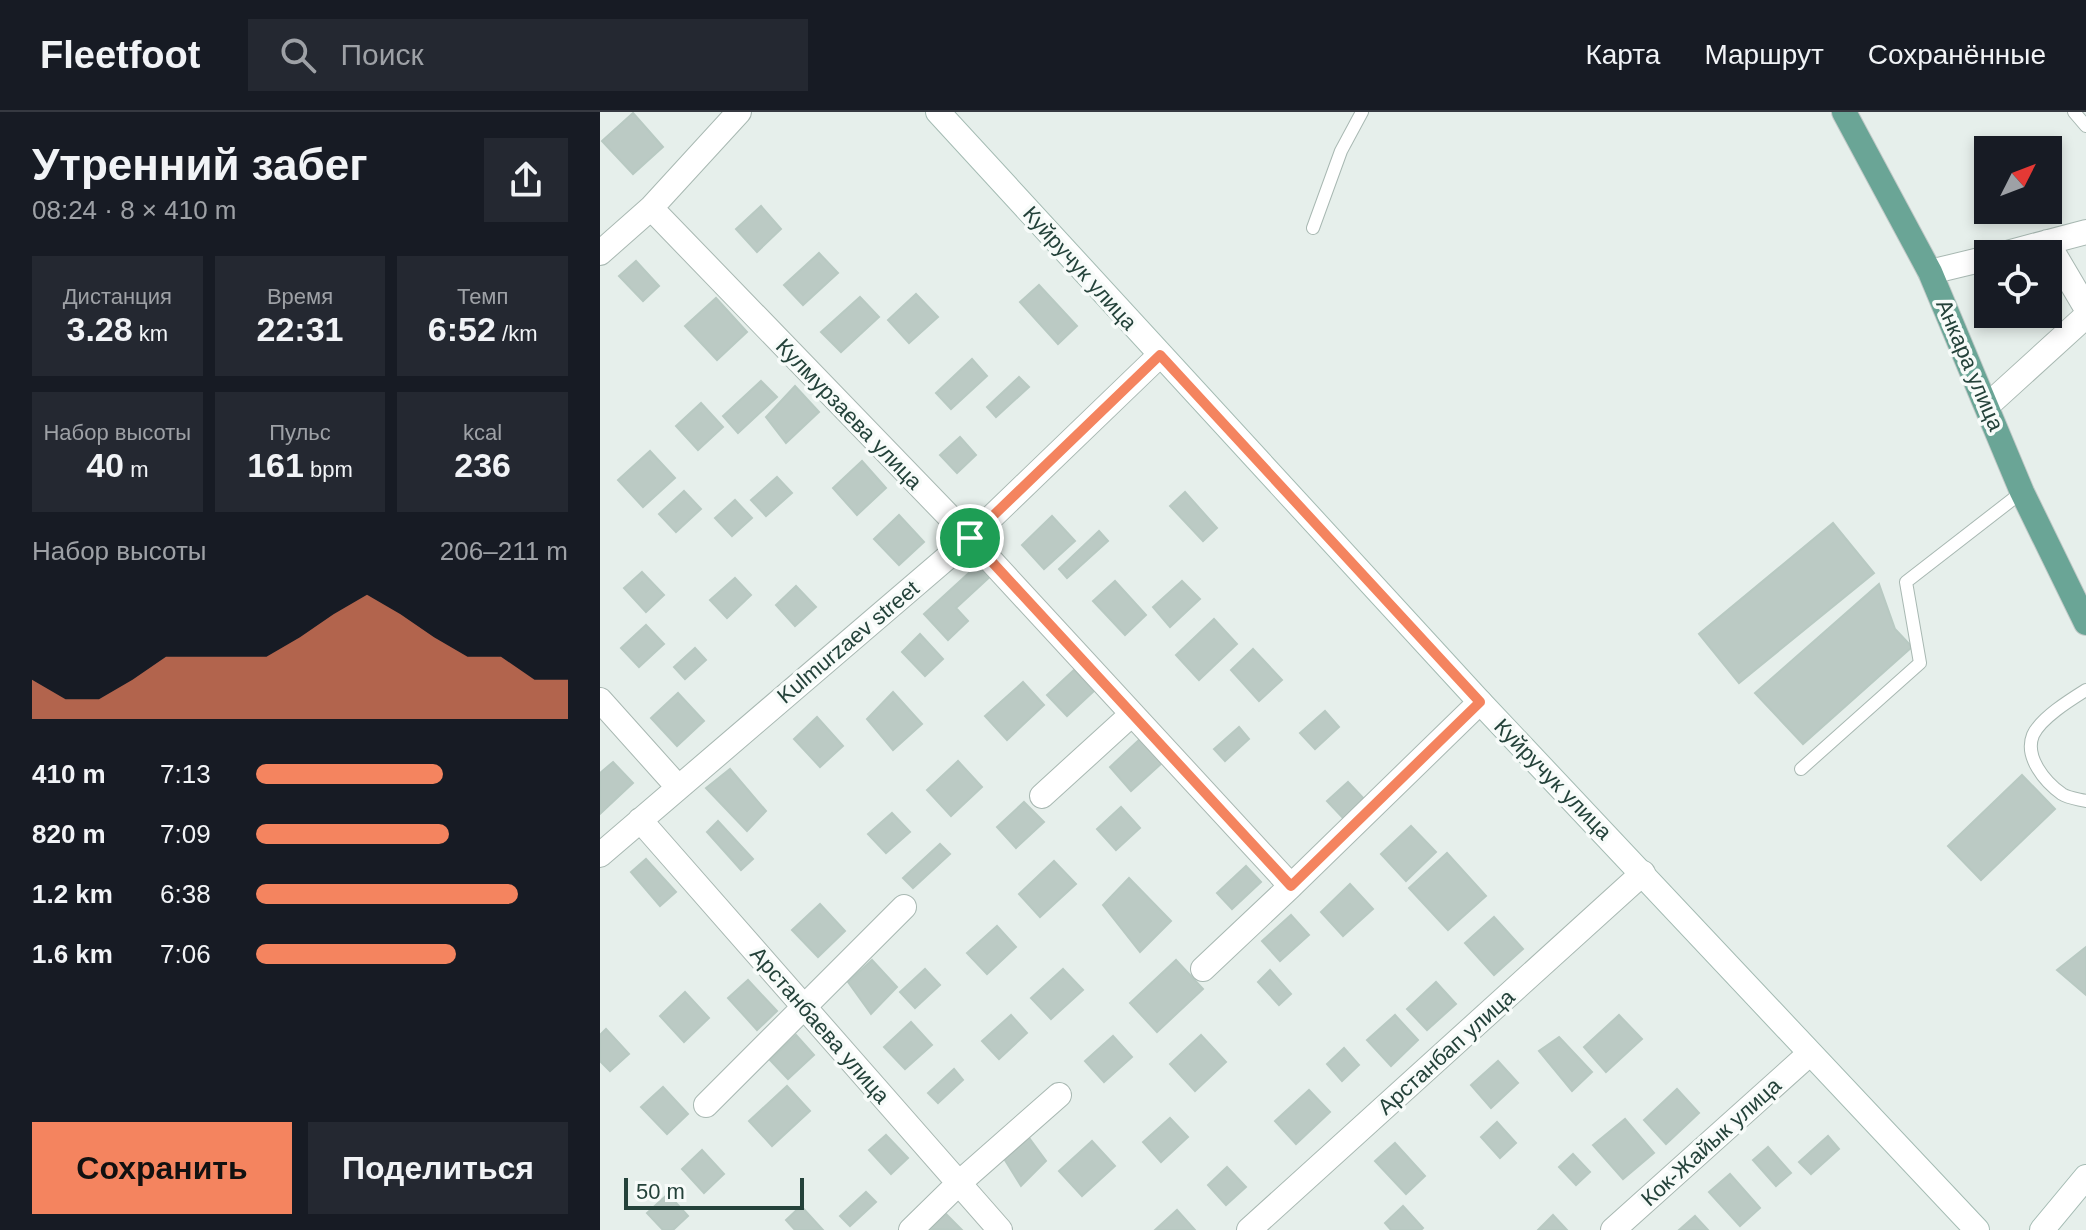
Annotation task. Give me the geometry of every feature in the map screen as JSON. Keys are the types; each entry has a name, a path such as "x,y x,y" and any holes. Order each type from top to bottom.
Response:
{"main road":[{"name":"Анкара улица","path":"1844,112 1930,272 2022,492 2086,623"}],"street":[{"path":"600,253 651,208 739,112"},
{"name":"Куйручук улица","path":"938,112 1808,1055 1977,1230"},
{"name":"Кулмурзаева улица","path":"651,208 970,538 1291,886"},
{"path":"2055,240 2086,232"},
{"path":"1930,272 1974,261"},
{"path":"2062,267 2086,308"},
{"path":"1987,406 2086,316"},
{"name":"Kulmurzaev street","path":"600,855 970,538 1160,355"},
{"path":"600,700 678,787"},
{"path":"1203,969 1480,702"},
{"path":"1042,796 1132,714"},
{"name":"Арстанбаева улица","path":"640,820 1000,1230"},
{"name":"Арстанбап улица","path":"1249,1230 1643,873"},
{"path":"706,1105 904,907"},
{"name":"Кок-Жайык улица","path":"1613,1230 1808,1055"},
{"path":"911,1230 1059,1095"},
{"path":"2042,1230 2086,1177"}],"lane":[{"path":"1313,228 1341,151 1362,112"},
{"path":"2074,112 2086,126"},
{"path":"1801,769 1920,663 1906,582 2022,492"},
{"path":"2086,690 2033,735 2031,752 2041,775 2064,795 2086,801"}],"building":[{"path":"633,113 663,147 633,174 602,141"},
{"path":"761,206 781,229 757,252 736,229"},
{"path":"819,253 838,273 803,305 784,285"},
{"path":"636,261 659,286 643,301 619,276"},
{"path":"1039,285 1077,326 1058,344 1020,302"},
{"path":"916,294 938,317 909,343 888,320"},
{"path":"860,297 879,317 841,352 821,332"},
{"path":"716,298 747,332 717,360 685,326"},
{"path":"972,359 987,376 951,409 936,393"},
{"path":"1019,377 1029,387 996,417 987,407"},
{"path":"761,381 777,397 738,433 723,416"},
{"path":"795,386 819,412 786,443 766,417"},
{"path":"701,403 723,427 698,450 676,426"},
{"path":"960,437 976,455 957,473 940,455"},
{"path":"650,451 675,478 643,507 618,480"},
{"path":"862,461 886,488 857,515 833,488"},
{"path":"777,477 792,493 766,516 751,500"},
{"path":"684,491 701,509 676,532 659,514"},
{"path":"1185,492 1217,528 1203,541 1170,506"},
{"path":"735,500 752,518 732,536 715,518"},
{"path":"899,515 924,542 899,565 874,539"},
{"path":"1052,516 1075,541 1044,569 1022,545"},
{"path":"1833,523 1874,573 1739,683 1699,634"},
{"path":"1099,531 1108,541 1067,578 1059,569"},
{"path":"982,561 994,573 956,608 968,621 948,640 924,614"},
{"path":"642,572 664,595 646,612 624,588"},
{"path":"735,578 751,595 727,618 710,600"},
{"path":"1115,581 1146,615 1125,635 1093,601"},
{"path":"1182,581 1200,599 1170,627 1153,607"},
{"path":"1879,584 1895,629 1912,647 1803,744 1755,693"},
{"path":"796,586 816,607 795,626 776,605"},
{"path":"1214,619 1237,644 1199,680 1176,655"},
{"path":"646,625 664,644 639,667 621,648"},
{"path":"920,634 943,659 925,676 902,652"},
{"path":"695,648 706,660 685,679 674,667"},
{"path":"1253,649 1282,680 1259,701 1231,670"},
{"path":"1074,670 1094,691 1067,716 1047,695"},
{"path":"1023,682 1044,705 1007,740 985,716"},
{"path":"893,692 922,724 893,750 867,719"},
{"path":"678,693 704,721 677,746 651,718"},
{"path":"1325,711 1339,727 1315,749 1300,733"},
{"path":"817,717 843,746 820,767 794,739"},
{"path":"1239,727 1249,739 1225,761 1214,749"},
{"path":"1140,739 1162,763 1131,791 1110,767"},
{"path":"958,761 982,787 951,816 927,790"},
{"path":"613,762 633,783 600,814 600,773"},
{"path":"730,769 766,811 747,831 706,788"},
{"path":"2022,775 2055,809 1981,880 1948,846"},
{"path":"1348,782 1366,801 1345,820 1327,801"},
{"path":"1024,802 1044,822 1016,848 997,827"},
{"path":"1121,807 1140,828 1116,850 1097,829"},
{"path":"892,813 910,832 886,853 868,834"},
{"path":"718,821 753,859 741,870 707,832"},
{"path":"1411,826 1436,852 1406,881 1381,854"},
{"path":"940,844 950,854 913,888 903,878"},
{"path":"1447,853 1486,896 1448,930 1409,888"},
{"path":"646,859 676,892 660,906 631,872"},
{"path":"1054,861 1076,884 1040,917 1019,894"},
{"path":"1246,866 1261,882 1232,909 1217,893"},
{"path":"1129,878 1171,921 1140,952 1103,905"},
{"path":"1350,884 1373,909 1343,936 1321,912"},
{"path":"820,904 845,931 818,957 792,930"},
{"path":"1291,915 1309,935 1280,961 1262,941"},
{"path":"1494,917 1523,949 1494,975 1465,943"},
{"path":"997,926 1016,947 987,974 967,953"},
{"path":"2086,947 2086,995 2057,970"},
{"path":"872,960 897,987 871,1014 848,982"},
{"path":"1176,960 1203,989 1157,1032 1130,1003"},
{"path":"925,969 940,985 915,1008 900,992"},
{"path":"1063,969 1083,990 1051,1019 1031,998"},
{"path":"1270,970 1291,994 1279,1005 1258,982"},
{"path":"748,980 777,1011 757,1030 728,998"},
{"path":"1436,982 1456,1004 1427,1030 1407,1009"},
{"path":"685,992 709,1018 684,1042 660,1016"},
{"path":"1011,1015 1027,1033 999,1059 982,1041"},
{"path":"1395,1015 1418,1040 1391,1066 1367,1040"},
{"path":"1619,1015 1642,1039 1606,1072 1584,1047"},
{"path":"911,1022 932,1045 905,1069 884,1047"},
{"path":"606,1029 629,1054 610,1071 600,1061 600,1035"},
{"path":"796,1035 814,1055 788,1079 770,1060"},
{"path":"1201,1035 1226,1062 1195,1091 1170,1064"},
{"path":"1113,1036 1132,1057 1104,1082 1085,1061"},
{"path":"1559,1037 1592,1072 1572,1091 1539,1051"},
{"path":"1344,1048 1359,1065 1342,1081 1327,1064"},
{"path":"1498,1061 1518,1083 1491,1108 1471,1085"},
{"path":"954,1069 963,1080 938,1103 928,1093"},
{"path":"787,1086 810,1111 772,1146 749,1121"},
{"path":"663,1087 688,1114 667,1134 641,1107"},
{"path":"1677,1089 1699,1113 1666,1144 1644,1120"},
{"path":"1309,1090 1330,1112 1296,1144 1275,1121"},
{"path":"1170,1118 1188,1137 1161,1162 1143,1142"},
{"path":"1625,1119 1654,1153 1623,1179 1593,1145"},
{"path":"1497,1122 1516,1143 1500,1158 1481,1137"},
{"path":"886,1135 908,1158 891,1174 869,1150"},
{"path":"1027,1135 1046,1161 1021,1186 1003,1157"},
{"path":"1828,1136 1839,1149 1811,1174 1799,1162"},
{"path":"1092,1141 1115,1166 1082,1196 1059,1171"},
{"path":"1395,1143 1425,1176 1406,1194 1375,1161"},
{"path":"1768,1147 1791,1173 1776,1186 1753,1160"},
{"path":"702,1150 724,1174 704,1193 682,1169"},
{"path":"1573,1154 1590,1172 1576,1185 1559,1167"},
{"path":"1227,1167 1246,1187 1226,1205 1208,1185"},
{"path":"1730,1174 1760,1208 1740,1226 1709,1192"},
{"path":"866,1192 876,1202 850,1226 840,1216"},
{"path":"668,1194 688,1216 673,1230 663,1230 647,1213"},
{"path":"801,1206 823,1230 795,1230 786,1220"},
{"path":"1403,1206 1423,1228 1421,1230 1391,1230 1385,1223"},
{"path":"1177,1210 1195,1230 1155,1230"},
{"path":"946,1214 962,1230 930,1229"},
{"path":"1553,1215 1567,1230 1538,1230"},
{"path":"1695,1216 1708,1230 1679,1230"}],"route":[{"path":"1160,355 1480,702 1291,886 970,538 1160,355"}]}
